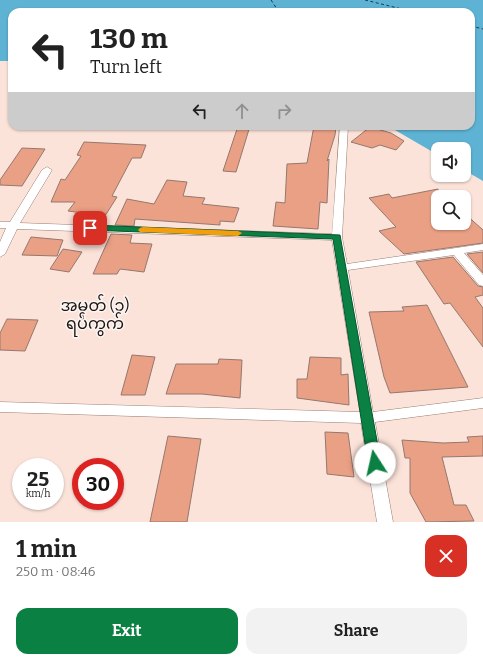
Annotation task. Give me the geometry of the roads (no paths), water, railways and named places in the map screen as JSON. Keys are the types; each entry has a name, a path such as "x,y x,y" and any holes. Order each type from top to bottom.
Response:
{"street":[{"path":"344,130 336,237 385,522"},
{"path":"0,254 13,225 47,170"},
{"path":"0,225 336,237"},
{"path":"342,268 483,247"},
{"path":"457,251 483,282"},
{"path":"0,407 367,418 483,403"}],"water":[{"path":"0,0 483,0 483,181 471,174 471,142 431,142 431,151 395,130 475,130 475,8 8,8 8,61 0,61"}],"district":[{"name":"အမှတ် (၁) ရပ်ကွက်","path":"95,314"}]}
